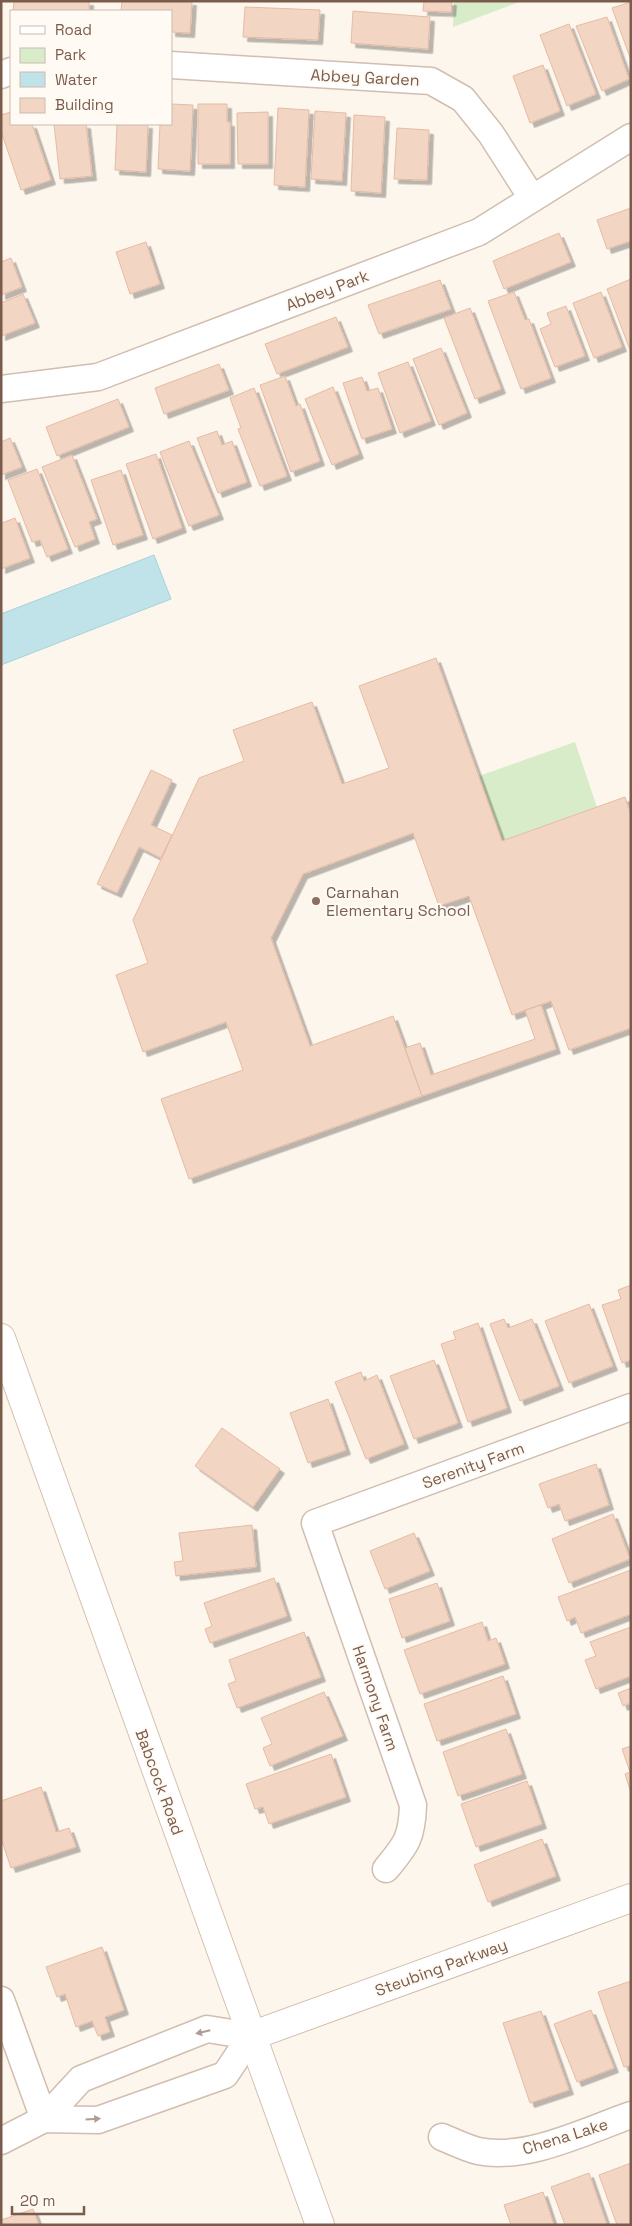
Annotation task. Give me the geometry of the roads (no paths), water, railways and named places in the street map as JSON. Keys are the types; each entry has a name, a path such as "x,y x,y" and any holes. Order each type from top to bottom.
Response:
{"main road":[{"name":"Babcock Road","path":"1,1338 320,2225"},
{"name":"Steubing Parkway","path":"251,2036 631,1898"}],"street":[{"name":"Abbey Garden","path":"172,65 431,80 463,99 492,134 532,198"},
{"name":"Abbey Park","path":"1,389 98,377 479,232 631,137"},
{"name":"Serenity Farm","path":"315,1523 629,1413"},
{"name":"Harmony Farm","path":"315,1523 413,1805 412,1830 401,1852 386,1868"},
{"path":"1,2000 44,2119"},
{"path":"1,2141 44,2119 81,2079 142,2053 207,2029 251,2036 225,2075 98,2120 44,2119"},
{"name":"Chena Lake","path":"442,2137 476,2151 496,2153 536,2148 631,2115"}],"water":[{"path":"154,555 171,599 1,665 1,614"}],"place":[{"name":"Carnahan Elementary School","path":"316,901"}]}
